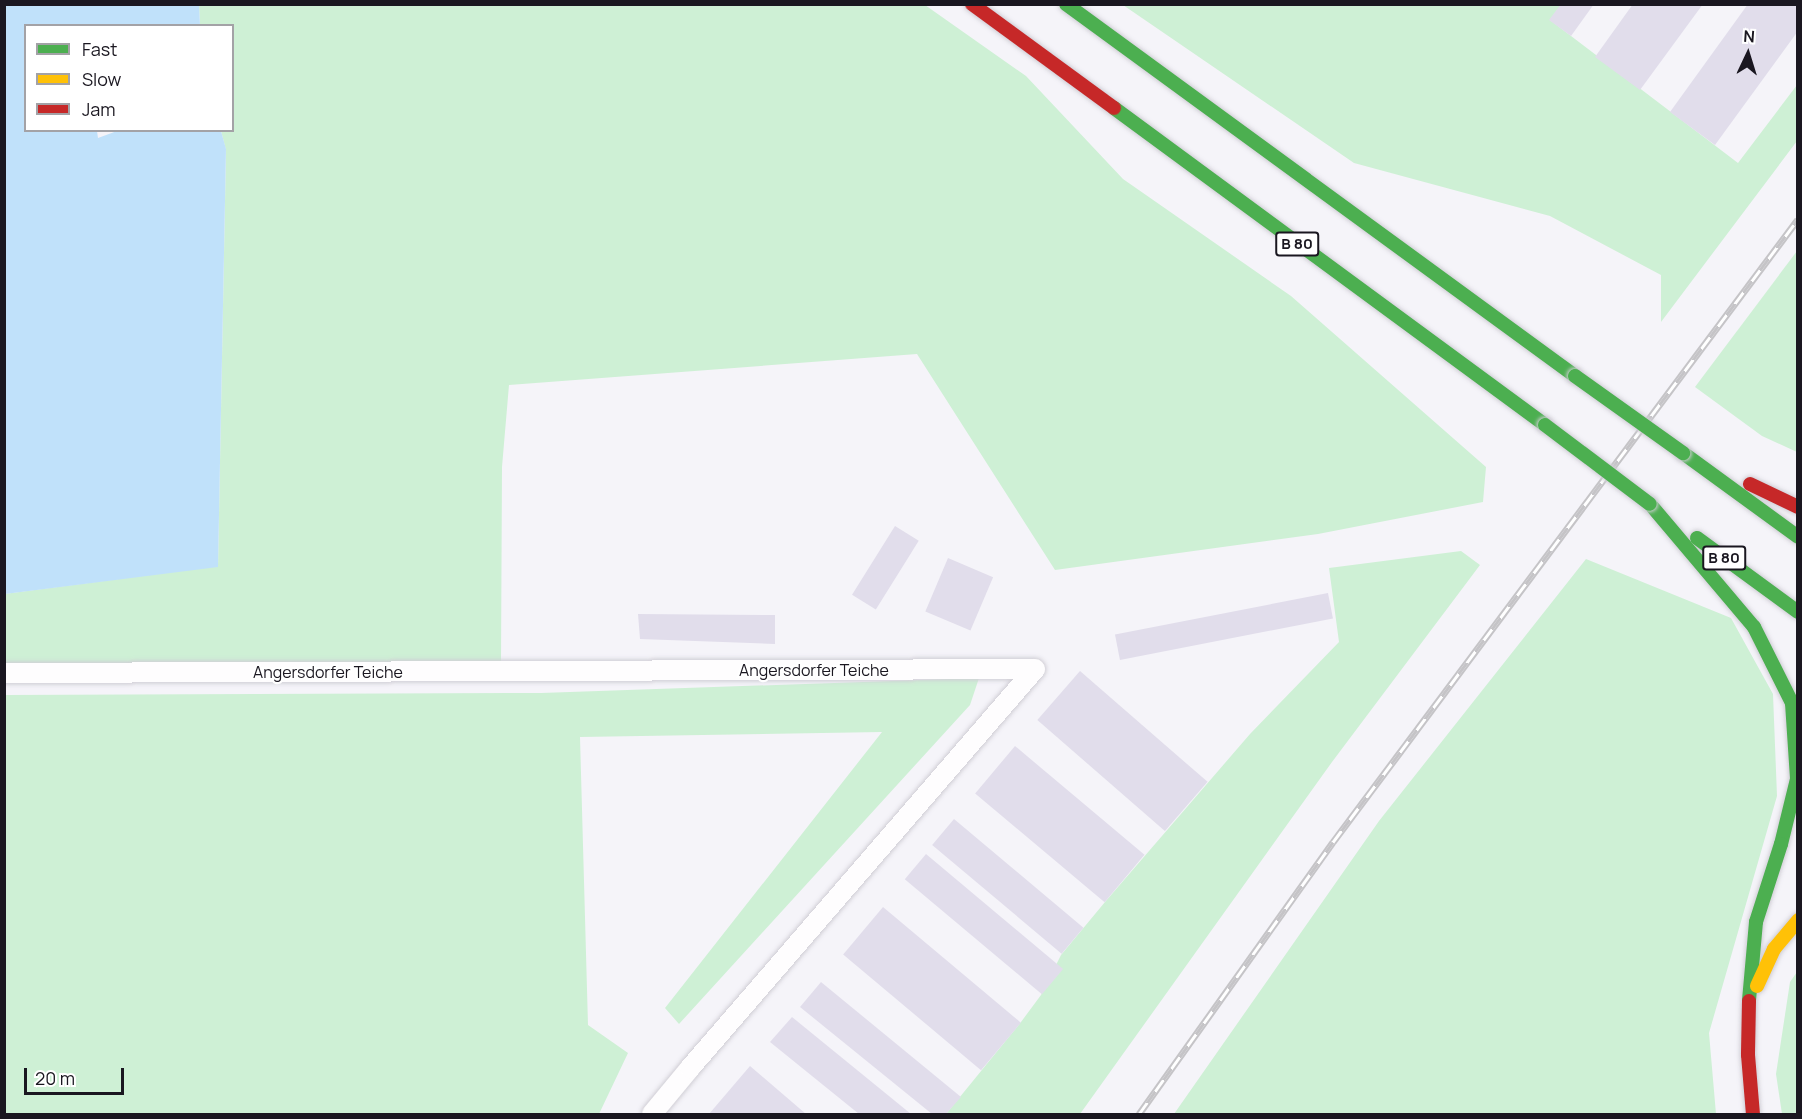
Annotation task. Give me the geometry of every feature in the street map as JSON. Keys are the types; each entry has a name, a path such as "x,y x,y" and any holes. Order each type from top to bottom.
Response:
{"highway":[{"name":"B 80","path":"972,4 1797,612"},
{"path":"1066,4 1797,537"},
{"path":"1683,453 1797,507"},
{"path":"1650,504 1754,627 1792,703 1797,779 1781,844 1756,922 1749,1004 1748,1055 1753,1114"},
{"path":"1749,1004 1774,949 1797,920"}],"lane":[{"name":"Angersdorfer Teiche","path":"4,673 1035,669 652,1114"}],"green space":[{"path":"199,5 925,5 1026,76 1123,179 1291,296 1486,467 1483,502 1318,534 1055,570 917,354 509,385 502,467 501,664 5,665 4,594 218,566 226,150 221,132 234,132 234,24 200,24"},
{"path":"1123,5 1561,5 1550,20 1738,163 1797,85 1797,141 1661,322 1661,275 1550,216 1354,163"},
{"path":"1797,251 1797,452 1762,436 1695,387"},
{"path":"1461,551 1480,565 1332,762 1080,1114 946,1114 1021,1022 1041,995 1061,955 1105,902 1250,734 1339,642 1329,568"},
{"path":"1586,559 1731,618 1773,694 1777,796 1709,1033 1716,1114 1174,1114 1379,821"},
{"path":"979,678 970,705 679,1024 665,1008 882,732 580,737 588,1025 628,1053 599,1114 5,1114 4,695 541,693"},
{"path":"1797,972 1797,1114 1782,1114 1776,1074 1790,982"}],"water":[{"path":"4,5 199,5 200,24 24,24 24,132 97,132 98,138 114,132 221,132 226,149 218,567 5,594"}],"building":[{"path":"1561,4 1594,4 1571,36 1549,20"},
{"path":"1633,4 1703,4 1640,90 1595,57"},
{"path":"1748,4 1798,4 1798,31 1715,145 1670,112"},
{"path":"895,526 919,541 876,610 852,595"},
{"path":"948,558 993,577 970,631 925,611"},
{"path":"1328,593 1333,619 1120,660 1115,634"},
{"path":"638,614 775,615 775,644 640,639"},
{"path":"1080,671 1208,782 1165,831 1037,720"},
{"path":"1015,746 1144,855 1105,902 975,793"},
{"path":"954,819 1083,928 1062,954 932,845"},
{"path":"926,854 1063,969 1042,994 905,879"},
{"path":"883,907 1021,1023 981,1070 843,954"},
{"path":"821,982 961,1097 946,1114 932,1114 800,1007"},
{"path":"792,1017 911,1114 859,1114 770,1042"},
{"path":"750,1066 806,1114 709,1114"}],"railway":[{"path":"1139,1114 1333,842 1798,219"}],"traffic: fast":[{"path":"1066,4 1575,376"},
{"path":"1114,108 1545,425"},
{"path":"1575,376 1683,453"},
{"path":"1545,425 1650,504"},
{"path":"1683,453 1798,537"},
{"path":"1650,504 1754,627 1792,703 1797,779 1781,844 1756,922 1749,1001"},
{"path":"1697,538 1798,612"}],"traffic: slow":[{"path":"1757,986 1774,949 1798,920"}],"traffic: jam":[{"path":"972,4 1114,108"},
{"path":"1750,484 1798,507"},
{"path":"1749,1001 1748,1055 1753,1114"}]}
